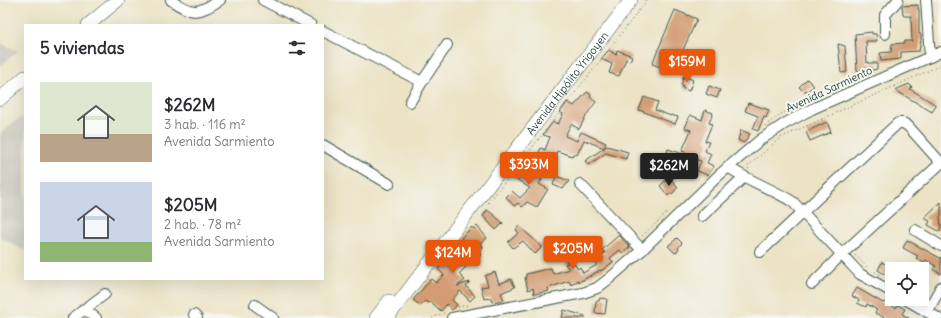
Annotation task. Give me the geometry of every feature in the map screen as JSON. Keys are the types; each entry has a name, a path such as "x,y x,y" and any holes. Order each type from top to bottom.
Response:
{"main road":[{"path":"89,24 118,0"},
{"name":"Avenida Hipólito Yrigoyen","path":"387,318 620,0"},
{"name":"Avenida Hipólito Yrigoyen","path":"376,318 525,130 631,0"},
{"path":"0,99 24,78"}],"street":[{"path":"171,0 187,11 197,11 209,7 220,0"},
{"path":"263,0 310,24"},
{"path":"885,34 885,15 898,0"},
{"path":"926,0 930,58"},
{"path":"324,32 422,82"},
{"path":"410,102 447,45"},
{"name":"Avenida Sarmiento","path":"450,313 589,292 597,288 610,278 639,246 760,140 786,123 812,109 941,52"},
{"path":"760,252 898,124 903,123 908,126 941,163 842,254 812,284"},
{"path":"324,146 389,184"},
{"path":"728,167 746,173 793,202 860,274 885,288"},
{"path":"702,216 746,173"},
{"path":"580,184 639,246"},
{"path":"914,230 941,246"},
{"path":"927,312 941,287"},
{"path":"73,318 105,294"},
{"path":"255,305 274,318"},
{"path":"917,306 938,318"},
{"path":"84,309 96,318"}],"path":[{"path":"485,208 647,0"},
{"path":"746,173 747,167 780,138 941,65"},
{"path":"763,127 781,114 802,104"},
{"path":"564,287 591,277 639,246 672,209"},
{"path":"854,254 869,269"},
{"path":"876,272 882,276 882,279"},
{"path":"432,318 474,305"}],"shaded area":[{"path":"0,43 18,51 0,66"},
{"path":"20,117 24,119 24,250 0,237 0,134"}],"building":[{"path":"918,5 919,34 921,34 919,51 901,52 901,59 881,61 880,53 891,52 892,44 912,41 911,16 903,15 902,6"},
{"path":"675,10 697,19 673,72 652,64"},
{"path":"872,32 872,34 876,34 877,41 866,41 867,63 877,63 877,69 864,72 857,71 855,34"},
{"path":"838,44 845,46 847,72 841,73"},
{"path":"609,50 616,55 617,50 632,56 630,61 626,59 619,76 609,73 612,64 601,59"},
{"path":"684,76 693,80 689,91 682,88 683,85 681,85"},
{"path":"807,79 814,86 804,92 799,87"},
{"path":"909,84 912,87 910,89 936,105 932,112 895,90"},
{"path":"709,86 720,90 717,98 706,94"},
{"path":"587,92 596,102 587,114 579,129 571,124 565,136 577,141 581,132 606,143 604,148 584,140 577,155 573,154 572,156 557,151 553,164 537,158 541,148 545,150 550,137 543,135 553,122 558,124 563,114 560,112 567,102 574,106"},
{"path":"644,97 658,102 655,110 678,117 675,124 639,110"},
{"path":"748,103 769,110 758,131 753,129 758,116 745,111"},
{"path":"705,110 713,113 709,123 712,124 705,141 709,142 705,151 711,154 707,163 714,166 708,175 697,171 701,161 692,158 694,155 682,151 691,130 685,128 690,115 702,120"},
{"path":"827,122 831,132 810,141 806,132"},
{"path":"741,130 750,134 744,143 738,140"},
{"path":"607,146 628,152 626,159 606,153 588,165 585,161"},
{"path":"668,149 683,154 680,162 666,156"},
{"path":"523,160 542,170 540,174 542,175 540,178 542,179 539,184 548,189 537,207 527,202 522,207 518,203 514,206 506,197 512,191 520,198 530,188 514,178 519,170 517,168"},
{"path":"556,176 569,181 563,189 553,185"},
{"path":"670,178 678,187 668,196 660,186"},
{"path":"941,202 941,227 939,231 928,225 930,221 924,218"},
{"path":"487,210 503,223 496,230 483,216"},
{"path":"477,226 487,238 480,244 483,247 479,252 481,255 459,274 465,280 457,286 470,282 466,286 475,296 470,301 460,291 452,300 457,305 452,310 447,304 441,311 430,301 428,303 425,301 420,305 413,300 431,279 436,283 444,275 438,269 451,255 449,254 454,248 458,254 468,246 461,238 472,227 474,229"},
{"path":"519,226 542,247 535,254 523,241 513,248 508,242 519,233 516,230"},
{"path":"619,235 630,247 622,253 620,250 610,258 613,262 601,271 600,270 579,282 578,280 571,285 569,281 548,288 549,291 534,294 533,288 528,290 525,278 526,274 551,268 553,274 569,269 565,264 571,259 578,269 580,267 583,273 597,265 596,263 600,261 598,257 605,253 602,250"},
{"path":"677,238 682,243 678,248 679,250 675,253 668,246"},
{"path":"907,240 940,258 941,257 941,274 934,270 936,266 926,260 922,262 916,258 918,256 903,248"},
{"path":"882,262 885,264 885,274 878,270"},
{"path":"495,272 499,284 511,279 515,287 501,293 504,300 492,302 491,298 484,299 481,287 488,286 485,276"},
{"path":"857,288 883,303 885,302 885,306 892,306 896,308 900,306 905,309 902,314 909,318 885,318 875,313 877,310 867,304 866,307 857,303 859,300 852,296"},
{"path":"600,298 607,299 605,314 595,313 596,301 599,301"},
{"path":"564,310 585,316 585,318 562,318"}]}
